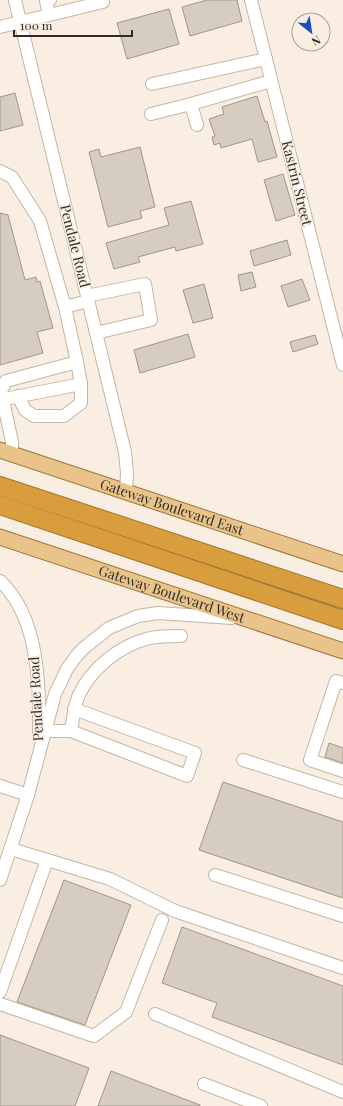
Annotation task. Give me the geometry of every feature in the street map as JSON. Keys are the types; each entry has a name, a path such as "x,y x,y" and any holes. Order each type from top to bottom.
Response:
{"highway":[{"path":"0,486 343,599"},
{"path":"0,505 343,620"}],"main road":[{"name":"Gateway Boulevard East","path":"6,452 343,564"},
{"name":"Gateway Boulevard West","path":"0,537 343,651"}],"street":[{"name":"Pendale Road","path":"15,0 125,452 127,473 126,492"},
{"path":"49,15 46,1 50,0"},
{"path":"0,27 103,2 102,0"},
{"name":"Kastrin Street","path":"251,0 343,366"},
{"path":"152,84 266,60"},
{"path":"151,114 272,81"},
{"path":"191,104 197,125"},
{"path":"0,171 12,177 40,220 65,307 81,384 81,403 64,416 34,416 25,410 18,396"},
{"path":"65,307 88,298 145,284 151,320 96,333"},
{"path":"6,452 12,442 1,394 6,381 77,362"},
{"path":"1,394 18,396 81,384"},
{"name":"Pendale Road","path":"0,581 6,586 22,612 33,649 39,696 38,754"},
{"name":"Pendale Road","path":"0,880 28,795 55,694 67,669 84,647 109,628 138,616 158,613 244,619"},
{"path":"71,731 74,709 78,697 88,680 99,667 113,655 134,643 149,638 181,636"},
{"path":"343,683 336,681 310,760 343,771"},
{"path":"45,730 71,731 187,776 195,753 74,709"},
{"path":"243,760 343,792"},
{"path":"0,786 28,795"},
{"path":"11,849 110,879 175,911 343,968"},
{"path":"0,992 47,860"},
{"path":"215,875 343,916"},
{"path":"0,1004 94,1036 126,1012 162,920"},
{"path":"155,1014 343,1092"},
{"path":"204,1084 261,1106"}],"building":[{"path":"207,0 237,0 242,21 190,36 182,7"},
{"path":"169,9 179,44 127,59 117,23"},
{"path":"15,93 23,125 0,131 0,97"},
{"path":"257,96 265,122 267,121 277,157 258,162 252,139 221,148 220,143 214,145 212,137 215,136 209,119 224,114 222,107"},
{"path":"140,147 155,207 140,211 142,218 108,227 89,152 99,149 101,157"},
{"path":"283,174 295,215 276,221 264,180"},
{"path":"191,201 203,244 176,251 175,247 138,257 140,262 114,269 106,243 169,225 164,208"},
{"path":"0,213 8,215 25,280 36,277 37,282 40,281 53,328 37,332 43,353 0,365"},
{"path":"287,240 291,255 254,266 250,251"},
{"path":"252,272 256,287 241,291 238,275"},
{"path":"302,279 310,300 288,307 281,286"},
{"path":"204,284 213,318 193,323 183,290"},
{"path":"188,334 195,357 140,373 134,350"},
{"path":"315,335 318,344 293,352 290,342"},
{"path":"329,743 343,748 343,763 325,757"},
{"path":"223,782 343,822 343,898 199,850"},
{"path":"64,880 131,905 85,1025 17,1002"},
{"path":"182,927 343,986 343,1065 212,1017 217,1003 162,983"},
{"path":"0,1035 89,1068 75,1106 0,1106"},
{"path":"111,1071 200,1105 200,1106 98,1106"}]}
